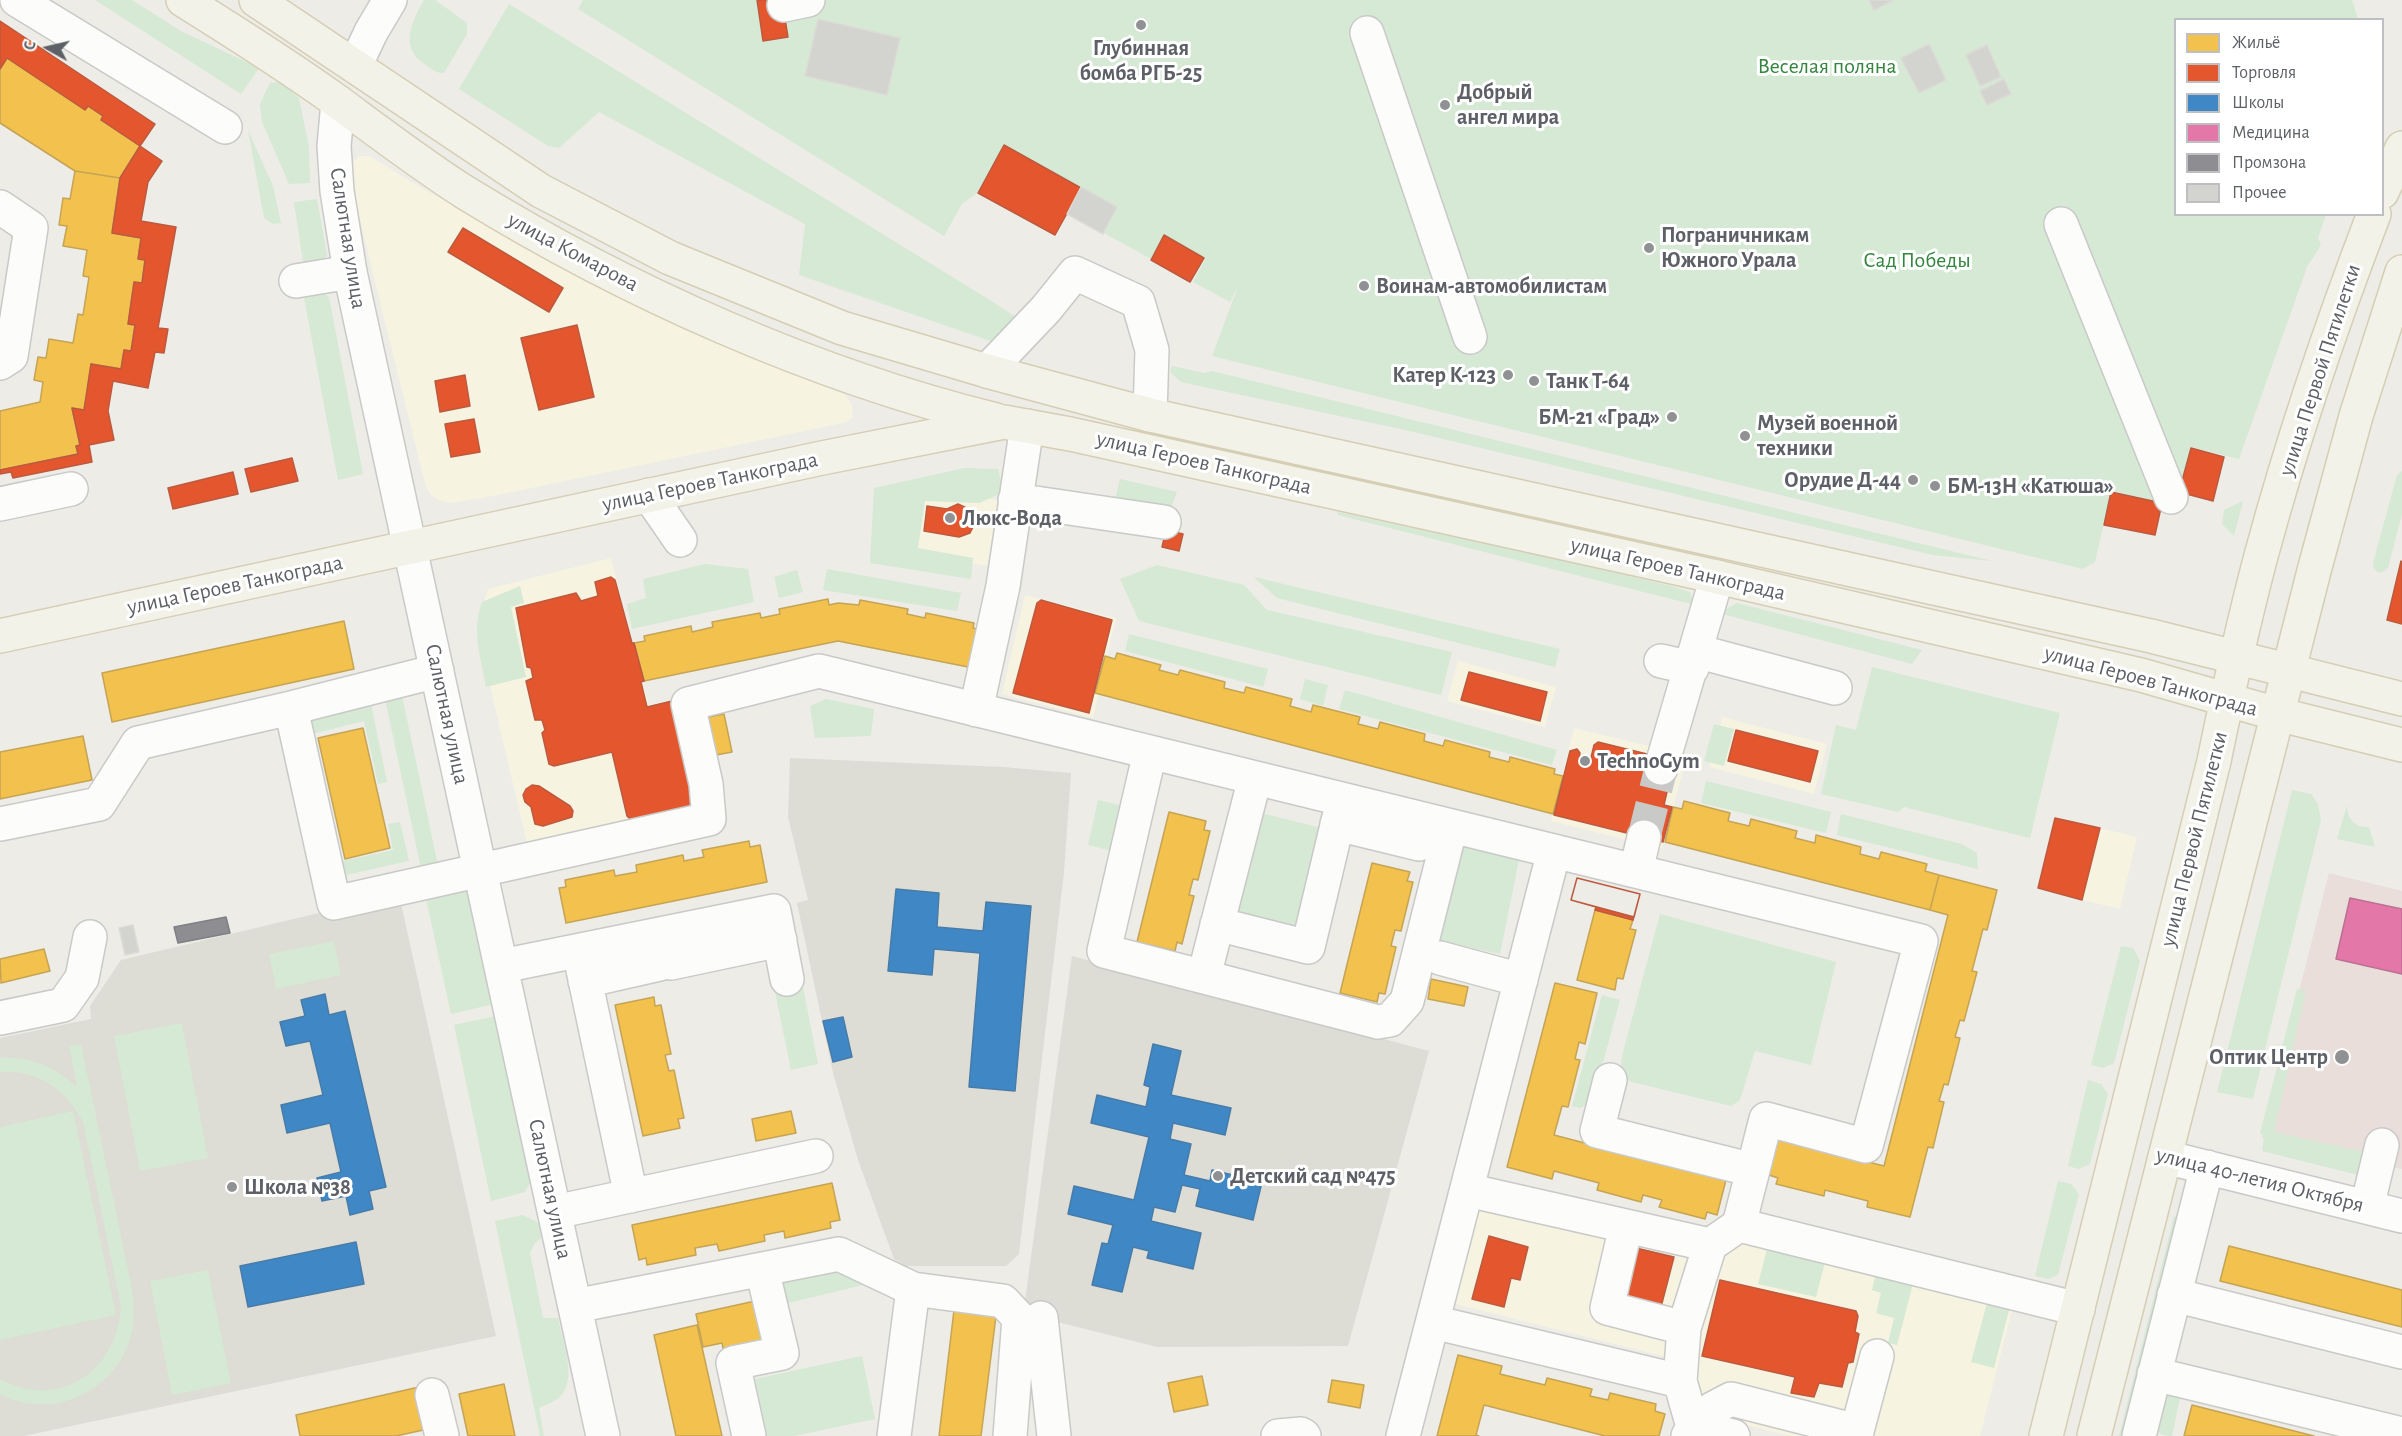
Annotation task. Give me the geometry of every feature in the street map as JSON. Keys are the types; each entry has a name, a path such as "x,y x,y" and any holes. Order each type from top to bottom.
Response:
{"main road":[{"name":"улица Комарова","path":"183,0 274,57 406,153 466,192 569,253 680,308 830,369 950,408 1015,424"},
{"name":"улица Комарова","path":"256,0 541,191 670,258 842,328 1036,385"},
{"name":"Салютная улица","path":"338,102 355,66"},
{"path":"2384,188 2402,148"},
{"name":"улица Первой Пятилетки","path":"2046,1436 2214,760 2236,657 2277,503 2335,317 2373,216"},
{"name":"улица Первой Пятилетки","path":"2094,1436 2288,670 2353,427 2395,310 2402,272"},
{"path":"1015,424 1036,385"},
{"name":"улица Героев Танкограда","path":"1036,385 1150,415 2140,634 2402,699"},
{"name":"улица Героев Танкограда","path":"0,636 649,495 1015,424 1070,434 1717,577 2141,675 2277,714 2402,745"},
{"name":"улица 40-летия Октября","path":"2119,1145 2165,1156"}],"street":[{"path":"17,0 225,127"},
{"name":"Салютная улица","path":"355,66 370,32 390,0"},
{"path":"1367,33 1470,337"},
{"name":"Салютная улица","path":"338,102 334,146 337,191 350,272 603,1436"},
{"path":"0,207 31,228 11,356 0,363"},
{"path":"2061,224 2171,497"},
{"path":"296,281 350,272"},
{"path":"987,371 1046,309 1075,273 1138,302 1152,350 1150,415"},
{"path":"976,710 1003,586 1015,500 1015,424"},
{"path":"0,504 71,489"},
{"path":"649,495 680,540"},
{"path":"1015,500 1164,522"},
{"path":"1661,768 1717,577"},
{"path":"1661,661 1694,660 1835,688"},
{"path":"0,824 99,804 138,743 437,671"},
{"path":"291,708 334,903 709,819 706,784 688,704 819,671 1255,778 1419,844"},
{"path":"1150,752 1104,951 1378,1022 1390,1020 1407,1001 1412,988 1451,826"},
{"path":"1204,976 1255,778"},
{"path":"1340,812 1451,826 1921,941 1866,1146 1766,1119 1739,1226 1710,1245 1684,1328 1680,1381 1691,1431"},
{"path":"1216,924 1308,947 1340,812"},
{"path":"1636,871 1644,837"},
{"path":"1403,1436 1554,851"},
{"path":"582,966 774,911 788,979"},
{"path":"0,1018 63,1005 82,978 90,937"},
{"path":"502,966 666,964 780,940"},
{"path":"1440,958 1521,980"},
{"path":"582,966 631,1196"},
{"path":"1610,1080 1597,1131 1752,1170"},
{"path":"2367,1207 2382,1145"},
{"path":"555,1212 816,1156"},
{"name":"улица 40-летия Октября","path":"2165,1156 2402,1216"},
{"path":"2139,1436 2206,1167"},
{"path":"1467,1190 1710,1245"},
{"path":"1626,1226 1607,1308 1684,1328"},
{"path":"1739,1226 1982,1274 2078,1309"},
{"path":"575,1306 839,1254 912,1289 1003,1301 1035,1327 1054,1436"},
{"path":"749,1436 734,1363 782,1353 762,1269"},
{"path":"894,1436 912,1289"},
{"path":"2174,1295 2402,1352"},
{"path":"1433,1322 1680,1381"},
{"path":"1010,1436 1035,1327"},
{"path":"1691,1431 1712,1409 1731,1399 1857,1431 1877,1356"},
{"path":"2154,1374 2402,1434"},
{"path":"432,1395 442,1436"},
{"path":"1691,1431 1733,1436"},
{"path":"1278,1436 1301,1434 1304,1436"}],"shaded area":[{"path":"359,156 370,156 499,232 669,320 845,395 852,405 853,418 843,423 498,495 451,503 438,500 430,494 425,484 358,212 352,178 354,161"},
{"path":"916,490 999,500 987,566 905,552"},
{"path":"611,558 649,705 676,699 700,809 527,843 489,682 479,617 488,589"},
{"path":"1025,595 1116,618 1093,718 1002,694"},
{"path":"1458,661 1556,687 1545,727 1447,701"},
{"path":"1722,717 1827,744 1814,794 1709,767"},
{"path":"1574,728 1687,755 1662,849 1551,821"},
{"path":"790,758 1003,767 1071,773 1064,872 1019,1254 1006,1266 905,1266 894,1259 858,1160 833,1073 797,903 808,900 788,817"},
{"path":"2055,817 2137,837 2120,909 2037,889"},
{"name":"Оптик Центр","path":"2329,873 2402,891 2402,1169 2262,1138"},
{"name":"Школа №38","path":"399,894 496,1336 24,1436 0,1436 0,1038 91,1019 90,1006 121,960"},
{"name":"Детский сад №475","path":"1072,956 1429,1051 1348,1346 1157,1347 1029,1315 1025,1301"},
{"path":"1477,1199 1695,1251 1748,1232 2015,1298 1980,1436 1789,1436 1719,1418 1667,1357 1451,1303"}],"green space":[{"path":"95,0 132,0 181,31 259,68 241,94"},
{"path":"424,0 435,0 467,23 467,34 444,73 435,71 423,63 411,49 410,33"},
{"name":"Сад Победы","path":"583,0 2352,0 2358,18 2174,18 2174,216 2326,216 2318,238 2321,245 2307,267 2239,459 2191,447 2179,492 2162,503 2111,492 2095,562 2083,569 1212,356 1239,284 1230,302 1193,282 1206,258 1164,235 1151,259 1104,233 1117,207 1004,145 977,193 962,204 944,236 578,9"},
{"path":"509,4 1025,323 1002,345 799,275 805,224 599,112 559,148 548,146 459,89"},
{"path":"280,82 299,98 309,147 310,183 289,184 262,122 260,104 270,83"},
{"path":"248,130 273,186 281,223 273,224 264,218"},
{"path":"317,199 327,255 320,265 304,268 294,202"},
{"path":"303,292 322,292 329,297 363,474 338,480"},
{"path":"1172,366 1204,373 1212,371 1992,561 1933,555 1405,430 1181,382 1170,372"},
{"path":"965,468 998,469 1004,492 979,503 925,501 918,548 973,558 971,579 870,563 874,488"},
{"path":"2402,471 2402,514 2388,568 2379,573 2374,569 2373,563 2397,475"},
{"path":"1120,479 1177,492 1169,512 1115,500"},
{"path":"2243,501 2234,536 2222,524 2224,510"},
{"path":"1337,512 1546,556 1671,586 1690,592 1695,605 1338,515"},
{"path":"705,564 748,569 754,602 632,629 627,604 646,598 643,579"},
{"path":"1157,565 1244,585 1267,610 1452,652 1441,695 1139,621 1120,579"},
{"path":"827,569 961,593 957,611 823,590"},
{"path":"797,570 803,592 779,598 774,577"},
{"path":"1254,577 1560,649 1555,667 1277,598"},
{"path":"520,586 524,603 511,607 526,677 486,687 477,634 482,602"},
{"path":"1737,603 1922,650 1912,664 1719,613"},
{"path":"1129,634 1268,669 1263,687 1125,651"},
{"path":"1872,667 2060,713 2030,838 1904,807 1898,812 1821,794 1836,725 1856,730"},
{"path":"1305,679 1328,685 1323,706 1300,699"},
{"path":"1345,690 1557,750 1552,765 1339,709"},
{"path":"401,691 439,870 422,873 384,694"},
{"path":"370,699 387,782 378,784 364,721 312,734 306,713"},
{"path":"826,699 874,709 871,736 815,738 810,706"},
{"path":"1714,724 1734,729 1724,766 1704,761"},
{"path":"1706,781 1831,812 1826,833 1701,803"},
{"path":"2292,790 2311,794 2318,804 2321,820 2253,1099 2217,1092"},
{"path":"1098,800 1127,807 1116,852 1088,845"},
{"path":"2347,805 2348,814 2353,822 2369,827 2375,847 2337,839"},
{"path":"1254,811 1321,828 1295,930 1238,916 1230,903"},
{"path":"1841,814 1962,844 1977,853 1978,869 1837,835"},
{"path":"400,822 409,861 346,875 343,861 393,850 388,824"},
{"path":"1455,842 1516,856 1519,860 1500,954 1433,939"},
{"path":"460,889 472,896 494,1004 451,1014 425,894"},
{"path":"1660,914 1836,962 1811,1065 1755,1051 1740,1100 1731,1106 1632,1082 1625,1077 1621,1068 1622,1056"},
{"path":"334,941 341,975 276,989 269,954"},
{"path":"2121,946 2133,948 2140,961 2114,1063 2103,1068 2091,1065"},
{"path":"803,987 818,1064 791,1070 775,992"},
{"path":"2297,989 2306,991 2274,1132 2369,1153 2362,1176 2262,1151 2264,1137 2260,1133"},
{"path":"1602,995 1620,1000 1595,1092 1590,1103 1580,1108 1572,1106"},
{"path":"496,1016 531,1181 525,1192 491,1201 454,1025"},
{"path":"182,1023 208,1158 140,1171 114,1036"},
{"path":"81,1044 132,1289 134,1313 132,1329 125,1352 103,1381 88,1392 72,1399 54,1404 36,1404 18,1401 0,1394 0,1379 22,1388 43,1390 63,1387 81,1379 97,1366 109,1350 117,1330 121,1307 83,1122 68,1100 49,1084 26,1074 0,1072 0,1058 22,1059 42,1064 77,1087 69,1046"},
{"path":"2088,1080 2101,1084 2108,1094 2090,1164 2079,1169 2068,1166"},
{"path":"73,1111 116,1315 0,1340 0,1127"},
{"path":"2058,1181 2071,1184 2079,1194 2058,1275 2048,1279 2035,1276"},
{"path":"523,1215 541,1224 544,1236 535,1243 530,1253 543,1318 558,1318 568,1366 567,1385 561,1396 539,1408 544,1436 540,1436 495,1221"},
{"path":"2174,1216 2181,1218 2127,1436 2119,1436"},
{"path":"1767,1249 1826,1258 1816,1297 1758,1284"},
{"path":"1827,1257 1914,1280 1897,1345 1888,1343 1894,1318 1876,1313 1881,1293 1872,1290 1875,1277 1826,1264"},
{"path":"853,1265 863,1285 780,1305 781,1282"},
{"path":"208,1270 231,1383 172,1395 150,1281"},
{"path":"1989,1296 2011,1303 1994,1368 1971,1362"},
{"path":"862,1356 875,1419 794,1436 767,1436 755,1379"},
{"path":"2182,1389 2172,1436 2163,1435 2157,1431 2159,1395"}],"building: Жильё":[{"path":"7,58 85,110 88,106 103,116 101,120 140,146 120,178 75,171 0,123 0,69"},
{"path":"75,171 120,178 112,233 141,238 138,259 145,260 142,283 134,282 128,324 135,325 131,351 124,350 121,369 91,364 84,410 72,408 80,445 76,446 78,454 0,470 0,411 40,402 43,382 34,380 38,357 46,358 49,339 73,343 78,314 83,315 89,277 83,276 87,250 63,246 67,226 59,225 63,198 70,199"},
{"path":"828,599 829,605 838,603 859,605 860,600 908,609 907,614 925,618 926,613 974,623 973,628 981,630 973,668 838,641 644,681 634,643 645,641 644,636 691,626 692,632 713,627 712,622 760,613 761,618 780,614 779,609"},
{"path":"344,621 354,669 112,722 102,673"},
{"path":"1117,653 1161,665 1159,670 1178,675 1180,670 1225,682 1224,688 1244,693 1246,687 1292,699 1290,706 1311,712 1313,705 1360,717 1358,724 1378,729 1380,722 1425,734 1424,741 1443,746 1445,740 1490,752 1489,757 1509,762 1510,757 1555,769 1554,774 1563,776 1553,814 1095,693 1105,656 1115,659"},
{"path":"724,714 732,752 711,756 703,718"},
{"path":"363,728 390,848 345,859 318,738"},
{"path":"83,736 92,780 0,799 0,752"},
{"path":"1684,801 1730,813 1728,821 1749,826 1751,819 1797,831 1795,838 1815,843 1816,835 1861,847 1860,854 1879,859 1881,852 1927,864 1925,871 1939,875 1930,910 1665,842 1673,807 1682,809"},
{"path":"1169,812 1206,821 1204,830 1210,831 1198,880 1193,879 1189,895 1194,896 1182,944 1177,942 1175,951 1137,942"},
{"path":"749,841 750,847 760,845 767,882 566,923 559,888 566,887 565,880 614,870 615,876 637,872 636,865 683,855 684,861 704,857 702,850"},
{"path":"1372,863 1410,872 1407,881 1413,882 1401,931 1395,930 1391,946 1396,947 1385,994 1379,993 1377,1002 1340,993"},
{"path":"1939,875 1997,890 1987,930 1983,929 1972,971 1977,972 1964,1021 1960,1020 1955,1037 1960,1038 1948,1085 1944,1084 1939,1101 1944,1102 1933,1148 1928,1147 1910,1217 1867,1207 1868,1201 1825,1190 1824,1196 1776,1184 1778,1178 1769,1175 1778,1139 1884,1166 1948,915 1930,910"},
{"path":"1595,910 1633,920 1630,929 1636,930 1623,979 1617,978 1615,990 1577,980"},
{"path":"44,949 50,971 1,983 0,959"},
{"path":"1431,979 1468,987 1464,1006 1428,999"},
{"path":"1555,983 1597,993 1585,1044 1579,1042 1575,1059 1580,1060 1568,1107 1562,1106 1554,1135 1726,1180 1717,1215 1707,1212 1705,1219 1659,1207 1662,1200 1643,1195 1641,1202 1597,1190 1599,1183 1554,1171 1552,1179 1507,1167"},
{"path":"654,997 655,1006 661,1005 671,1054 665,1055 669,1071 674,1070 684,1118 678,1119 680,1128 643,1136 615,1005"},
{"path":"791,1111 796,1133 756,1141 752,1119"},
{"path":"832,1183 840,1220 830,1222 831,1228 785,1238 784,1231 764,1235 765,1241 719,1251 717,1244 695,1248 696,1255 647,1265 646,1258 639,1260 632,1225"},
{"path":"2229,1246 2402,1290 2402,1327 2220,1281"},
{"path":"755,1301 764,1345 724,1353 722,1343 703,1347 696,1314"},
{"path":"954,1310 996,1316 981,1436 939,1436"},
{"path":"697,1325 722,1436 676,1436 654,1335"},
{"path":"1458,1355 1502,1366 1500,1374 1545,1385 1547,1378 1592,1389 1590,1396 1608,1400 1610,1393 1656,1404 1655,1411 1665,1414 1659,1436 1605,1436 1484,1405 1476,1435 1479,1436 1437,1436"},
{"path":"1202,1376 1208,1405 1174,1412 1168,1383"},
{"path":"1332,1380 1364,1385 1360,1408 1328,1402"},
{"path":"504,1384 515,1436 468,1436 459,1394"},
{"path":"419,1387 428,1429 396,1436 300,1436 296,1415"},
{"path":"2192,1405 2314,1436 2184,1436"}],"building: Торговля":[{"path":"757,0 782,0 788,37 763,41"},
{"path":"0,21 155,124 140,146 101,120 103,116 88,106 85,110 7,58 0,69"},
{"path":"1004,145 1081,188 1055,235 978,193"},
{"path":"140,146 162,161 148,182 141,221 176,227 158,328 168,329 164,353 155,352 148,388 113,381 108,411 114,440 89,445 92,462 13,478 11,472 0,474 0,470 78,454 76,446 80,445 72,408 84,410 91,364 121,369 124,350 131,351 135,325 128,324 134,282 142,283 145,260 138,259 141,238 112,233 120,178"},
{"path":"463,228 563,288 549,312 448,252"},
{"path":"1164,235 1204,258 1190,282 1151,260"},
{"path":"577,325 594,397 539,410 521,338"},
{"path":"465,375 470,406 440,412 435,381"},
{"path":"474,419 480,452 451,457 445,424"},
{"path":"2191,448 2224,457 2213,501 2179,492"},
{"path":"292,458 298,481 251,492 245,469"},
{"path":"233,472 238,494 173,509 168,488"},
{"path":"2111,492 2162,503 2155,535 2104,525"},
{"name":"Люкс-Вода","path":"958,504 971,510 974,516 970,533 959,537 924,531 927,506 947,509"},
{"path":"1166,530 1183,534 1179,551 1162,547"},
{"path":"2402,562 2402,624 2387,620"},
{"path":"611,577 615,580 632,643 634,643 644,681 641,682 647,707 672,701 695,807 632,821 627,816 612,752 554,766 549,764 542,733 545,730 542,720 535,720 526,681 533,678 531,668 527,667 516,608 576,593 581,601 598,596 595,582"},
{"path":"1041,600 1112,620 1089,713 1013,693 1037,603"},
{"path":"1469,672 1547,692 1540,721 1461,700"},
{"path":"1736,730 1818,751 1810,782 1728,761"},
{"path":"1598,742 1651,755 1672,770 1664,805 1672,807 1663,842 1554,815 1570,751 1577,749 1580,753 1579,760 1590,762 1594,745"},
{"path":"532,785 539,786 570,806 573,811 572,817 543,826 535,824 531,807 525,802 523,795"},
{"path":"2055,818 2100,828 2082,900 2038,888"},
{"path":"1577,878 1640,894 1633,920 1595,910 1596,907 1571,900"},
{"path":"1577,878 1640,894 1634,917 1571,900"},
{"path":"1489,1236 1528,1247 1520,1280 1511,1278 1504,1307 1472,1299"},
{"path":"1636,1248 1674,1257 1661,1307 1624,1298"},
{"path":"1720,1280 1856,1311 1858,1316 1855,1332 1859,1334 1853,1362 1848,1363 1842,1387 1819,1383 1814,1397 1791,1393 1795,1377 1702,1356"}],"building: Школы":[{"path":"896,889 939,893 937,927 983,931 986,902 1031,906 1015,1091 969,1087 980,953 934,949 932,975 888,971"},
{"path":"325,994 329,1015 345,1011 386,1187 369,1191 373,1209 350,1215 346,1196 322,1201 317,1178 341,1172 330,1123 287,1133 281,1105 323,1095 310,1041 286,1046 280,1022 305,1016 301,1000"},
{"path":"843,1017 852,1057 833,1062 823,1021"},
{"path":"1153,1044 1181,1051 1171,1095 1231,1108 1225,1135 1173,1123 1170,1139 1191,1144 1184,1175 1210,1181 1212,1170 1262,1182 1253,1220 1196,1206 1200,1189 1182,1185 1175,1212 1154,1207 1151,1221 1201,1233 1193,1269 1147,1258 1149,1251 1133,1247 1122,1292 1092,1285 1102,1243 1108,1244 1113,1225 1068,1214 1074,1186 1134,1200 1149,1137 1091,1123 1097,1095 1146,1107 1150,1087 1144,1085"},
{"path":"356,1242 364,1284 248,1307 240,1266"}],"building: Медицина":[{"path":"2350,898 2402,909 2402,974 2336,959"}],"building: Промзона":[{"path":"226,917 230,933 178,943 174,927"}],"building: Прочее":[{"path":"1869,0 1894,0 1874,10"},
{"path":"818,19 900,38 887,95 805,76"},
{"path":"1929,44 1946,80 1919,93 1901,58"},
{"path":"1987,45 2001,77 1980,86 1966,55"},
{"path":"2004,79 2011,94 1987,105 1980,91"},
{"path":"1081,187 1117,207 1103,234 1067,214"},
{"path":"133,925 139,952 125,955 119,928"}],"tunnel":[{"path":"1644,837 1661,768"}],"place":[{"name":"Глубинная бомба РГБ-25","path":"1141,25"},
{"name":"Добрый ангел мира","path":"1445,105"},
{"name":"Пограничникам Южного Урала","path":"1649,248"},
{"name":"Воинам-автомобилистам","path":"1364,286"},
{"name":"Катер К-123","path":"1508,375"},
{"name":"Танк Т-64","path":"1534,381"},
{"name":"БМ-21 «Град»","path":"1672,417"},
{"name":"Музей военной техники","path":"1745,436"},
{"name":"Орудие Д-44","path":"1913,480"},
{"name":"БМ-13Н «Катюша»","path":"1935,486"},
{"name":"Люкс-Вода","path":"950,518"},
{"name":"TechnoGym","path":"1585,761"},
{"name":"Оптик Центр","path":"2342,1057"},
{"name":"Детский сад №475","path":"1218,1176"},
{"name":"Школа №38","path":"232,1187"}],"park label":[{"name":"Веселая поляна","path":"1827,66"}]}
